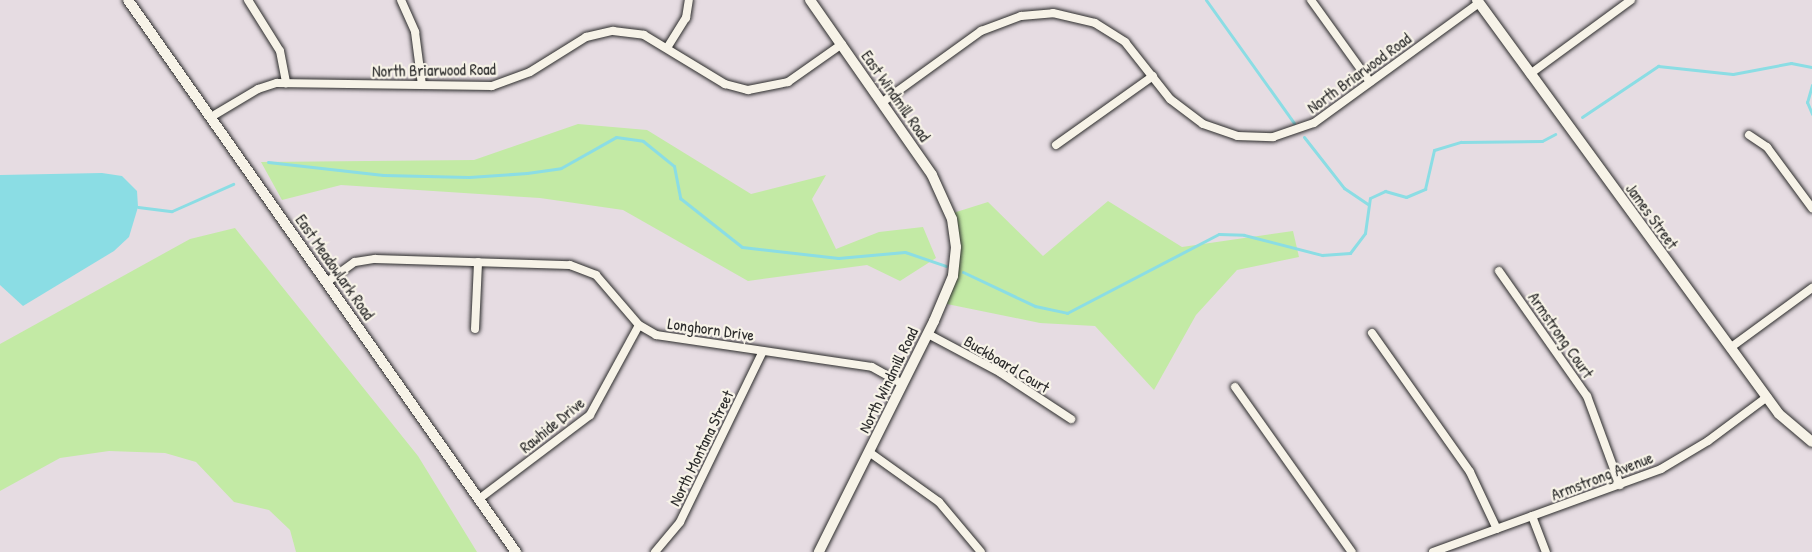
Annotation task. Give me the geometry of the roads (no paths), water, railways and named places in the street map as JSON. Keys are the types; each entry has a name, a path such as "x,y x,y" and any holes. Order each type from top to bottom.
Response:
{"street":[{"name":"East Meadowlark Road","path":"128,0 516,552"},
{"path":"248,0 280,51 286,83"},
{"path":"401,0 415,32 422,85"},
{"path":"668,48 686,18 689,0"},
{"name":"East Windmill Road","path":"810,0 884,102 932,175 950,214"},
{"path":"1311,0 1370,82"},
{"path":"1530,74 1631,0"},
{"name":"North Briarwood Road","path":"884,102 981,31 1035,14 1071,15 1110,31 1136,52 1179,108 1203,124 1231,135 1260,138 1307,126 1478,2"},
{"name":"James Street","path":"1478,2 1788,425 1812,442"},
{"name":"North Briarwood Road","path":"211,117 258,89 286,83 422,85 507,82 530,72 579,40 602,32 637,33 668,48 725,84 756,90 788,82 842,44"},
{"path":"1056,145 1154,76"},
{"path":"1749,135 1767,147 1812,208"},
{"name":"North Windmill Road","path":"819,552 928,334 953,276 956,247 950,214"},
{"name":"Longhorn Drive","path":"327,282 362,260 570,265 590,271 607,284 639,325 662,336 872,367 903,384"},
{"path":"475,329 478,262"},
{"name":"Armstrong Court","path":"1499,271 1587,396 1620,485"},
{"path":"1730,348 1812,288"},
{"name":"Rawhide Drive","path":"479,499 590,415 639,325"},
{"path":"1372,333 1470,472 1497,529"},
{"name":"Buckboard Court","path":"928,334 1000,373 1071,419"},
{"name":"North Montana Street","path":"655,552 680,522 763,351"},
{"path":"1235,387 1352,552"},
{"name":"Armstrong Avenue","path":"1433,552 1620,485 1686,456 1767,397"},
{"path":"869,452 939,502 981,552"},
{"path":"1532,516 1546,552"}],"water":[{"path":"102,173 122,176 137,191 138,207 129,237 114,251 23,306 0,285 0,175"}],"waterway":[{"path":"1206,0 1294,123"},
{"path":"1582,117 1658,66 1733,74 1791,63 1812,67"},
{"path":"1812,85 1807,102 1812,114"},
{"path":"963,272 1035,306 1067,313 1219,234 1244,235 1322,255 1350,253 1365,233 1370,198 1385,191 1406,197 1425,189 1434,150 1461,142 1542,141 1555,134"},
{"path":"268,162 383,175 469,177 561,168 616,137 643,141 674,166 680,198 742,247 838,258 905,252 946,266"},
{"path":"1304,137 1344,188 1368,204"},
{"path":"138,207 172,211 233,184"}]}
